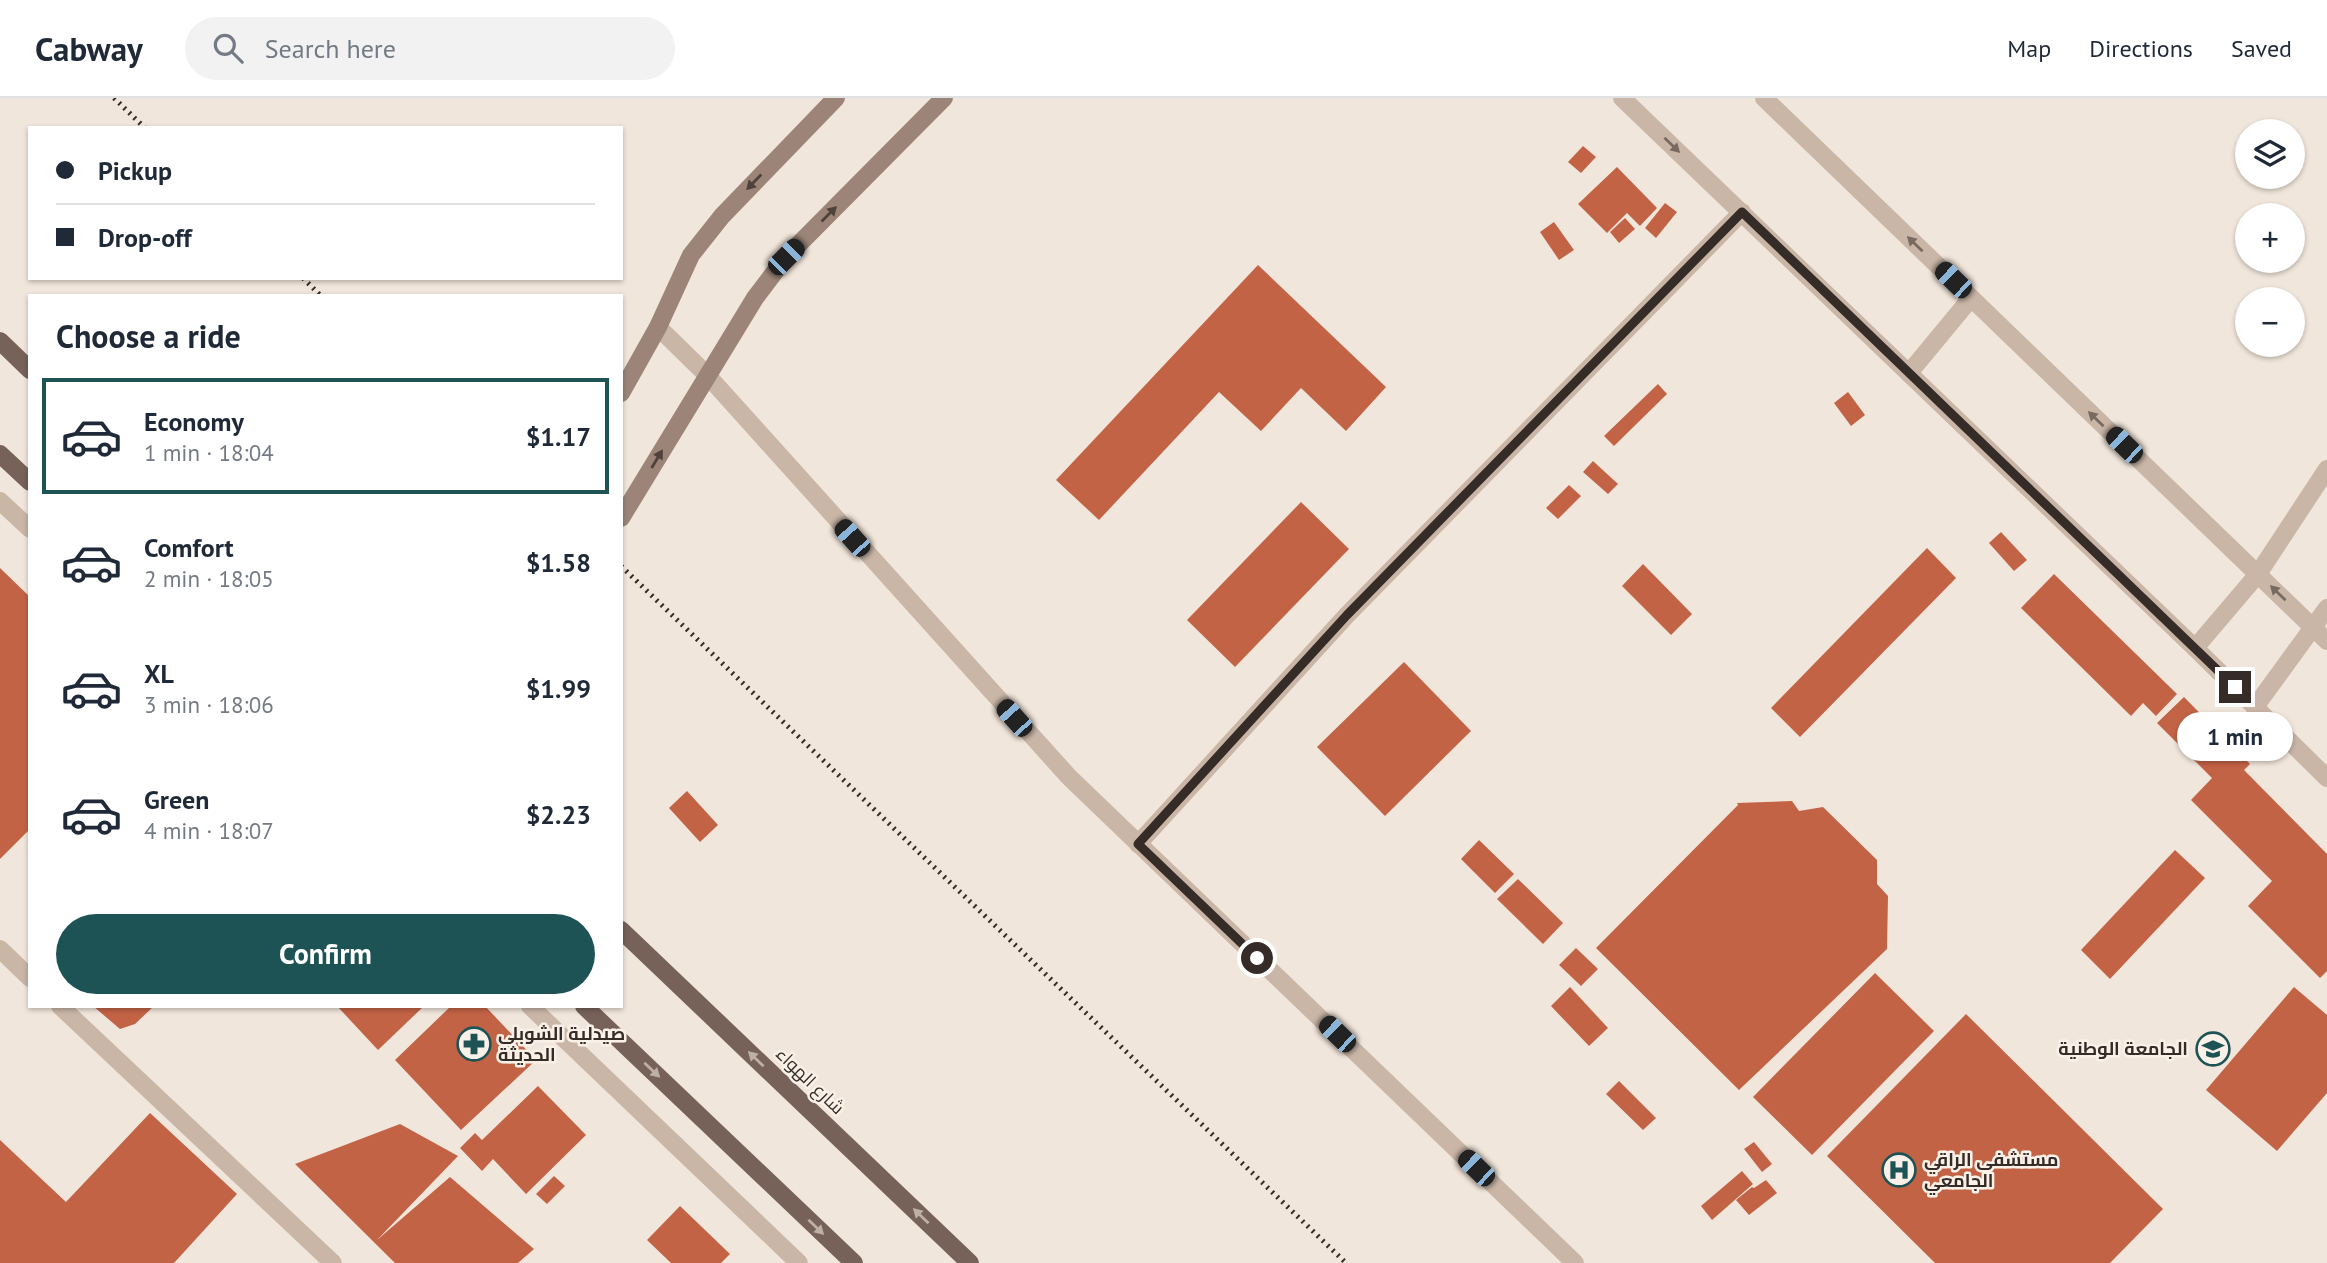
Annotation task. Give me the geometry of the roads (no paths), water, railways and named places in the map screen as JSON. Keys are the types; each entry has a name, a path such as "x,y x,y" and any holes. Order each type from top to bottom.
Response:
{"main road":[{"path":"0,341 28,368"},
{"path":"0,454 28,480"},
{"name":"شارع الهواء","path":"623,932 970,1263"},
{"path":"586,1008 854,1263"}],"street":[{"path":"623,389 658,327 691,255 722,216 836,98"},
{"path":"623,515 755,298 786,257 944,98"},
{"path":"1622,98 2327,778"},
{"path":"1764,98 2327,641"},
{"path":"1138,844 1347,615 1742,212"},
{"path":"1909,373 1971,298"},
{"path":"658,327 708,376 1069,777 1576,1263"},
{"path":"2195,648 2258,574 2327,469"},
{"path":"0,501 28,527"},
{"path":"2255,707 2327,608"},
{"path":"0,949 28,976"},
{"path":"62,1008 332,1263"},
{"path":"532,1008 799,1263"}],"railway":[{"path":"114,98 143,126"},
{"path":"305,280 319,294"},
{"path":"623,568 1346,1263"}],"place":[{"name":"صيدلية الشوبلي الحديثة","path":"474,1044"},
{"name":"الجامعة الوطنية","path":"2213,1049"},
{"name":"مستشفى الراقي الجامعي","path":"1899,1170"}]}
